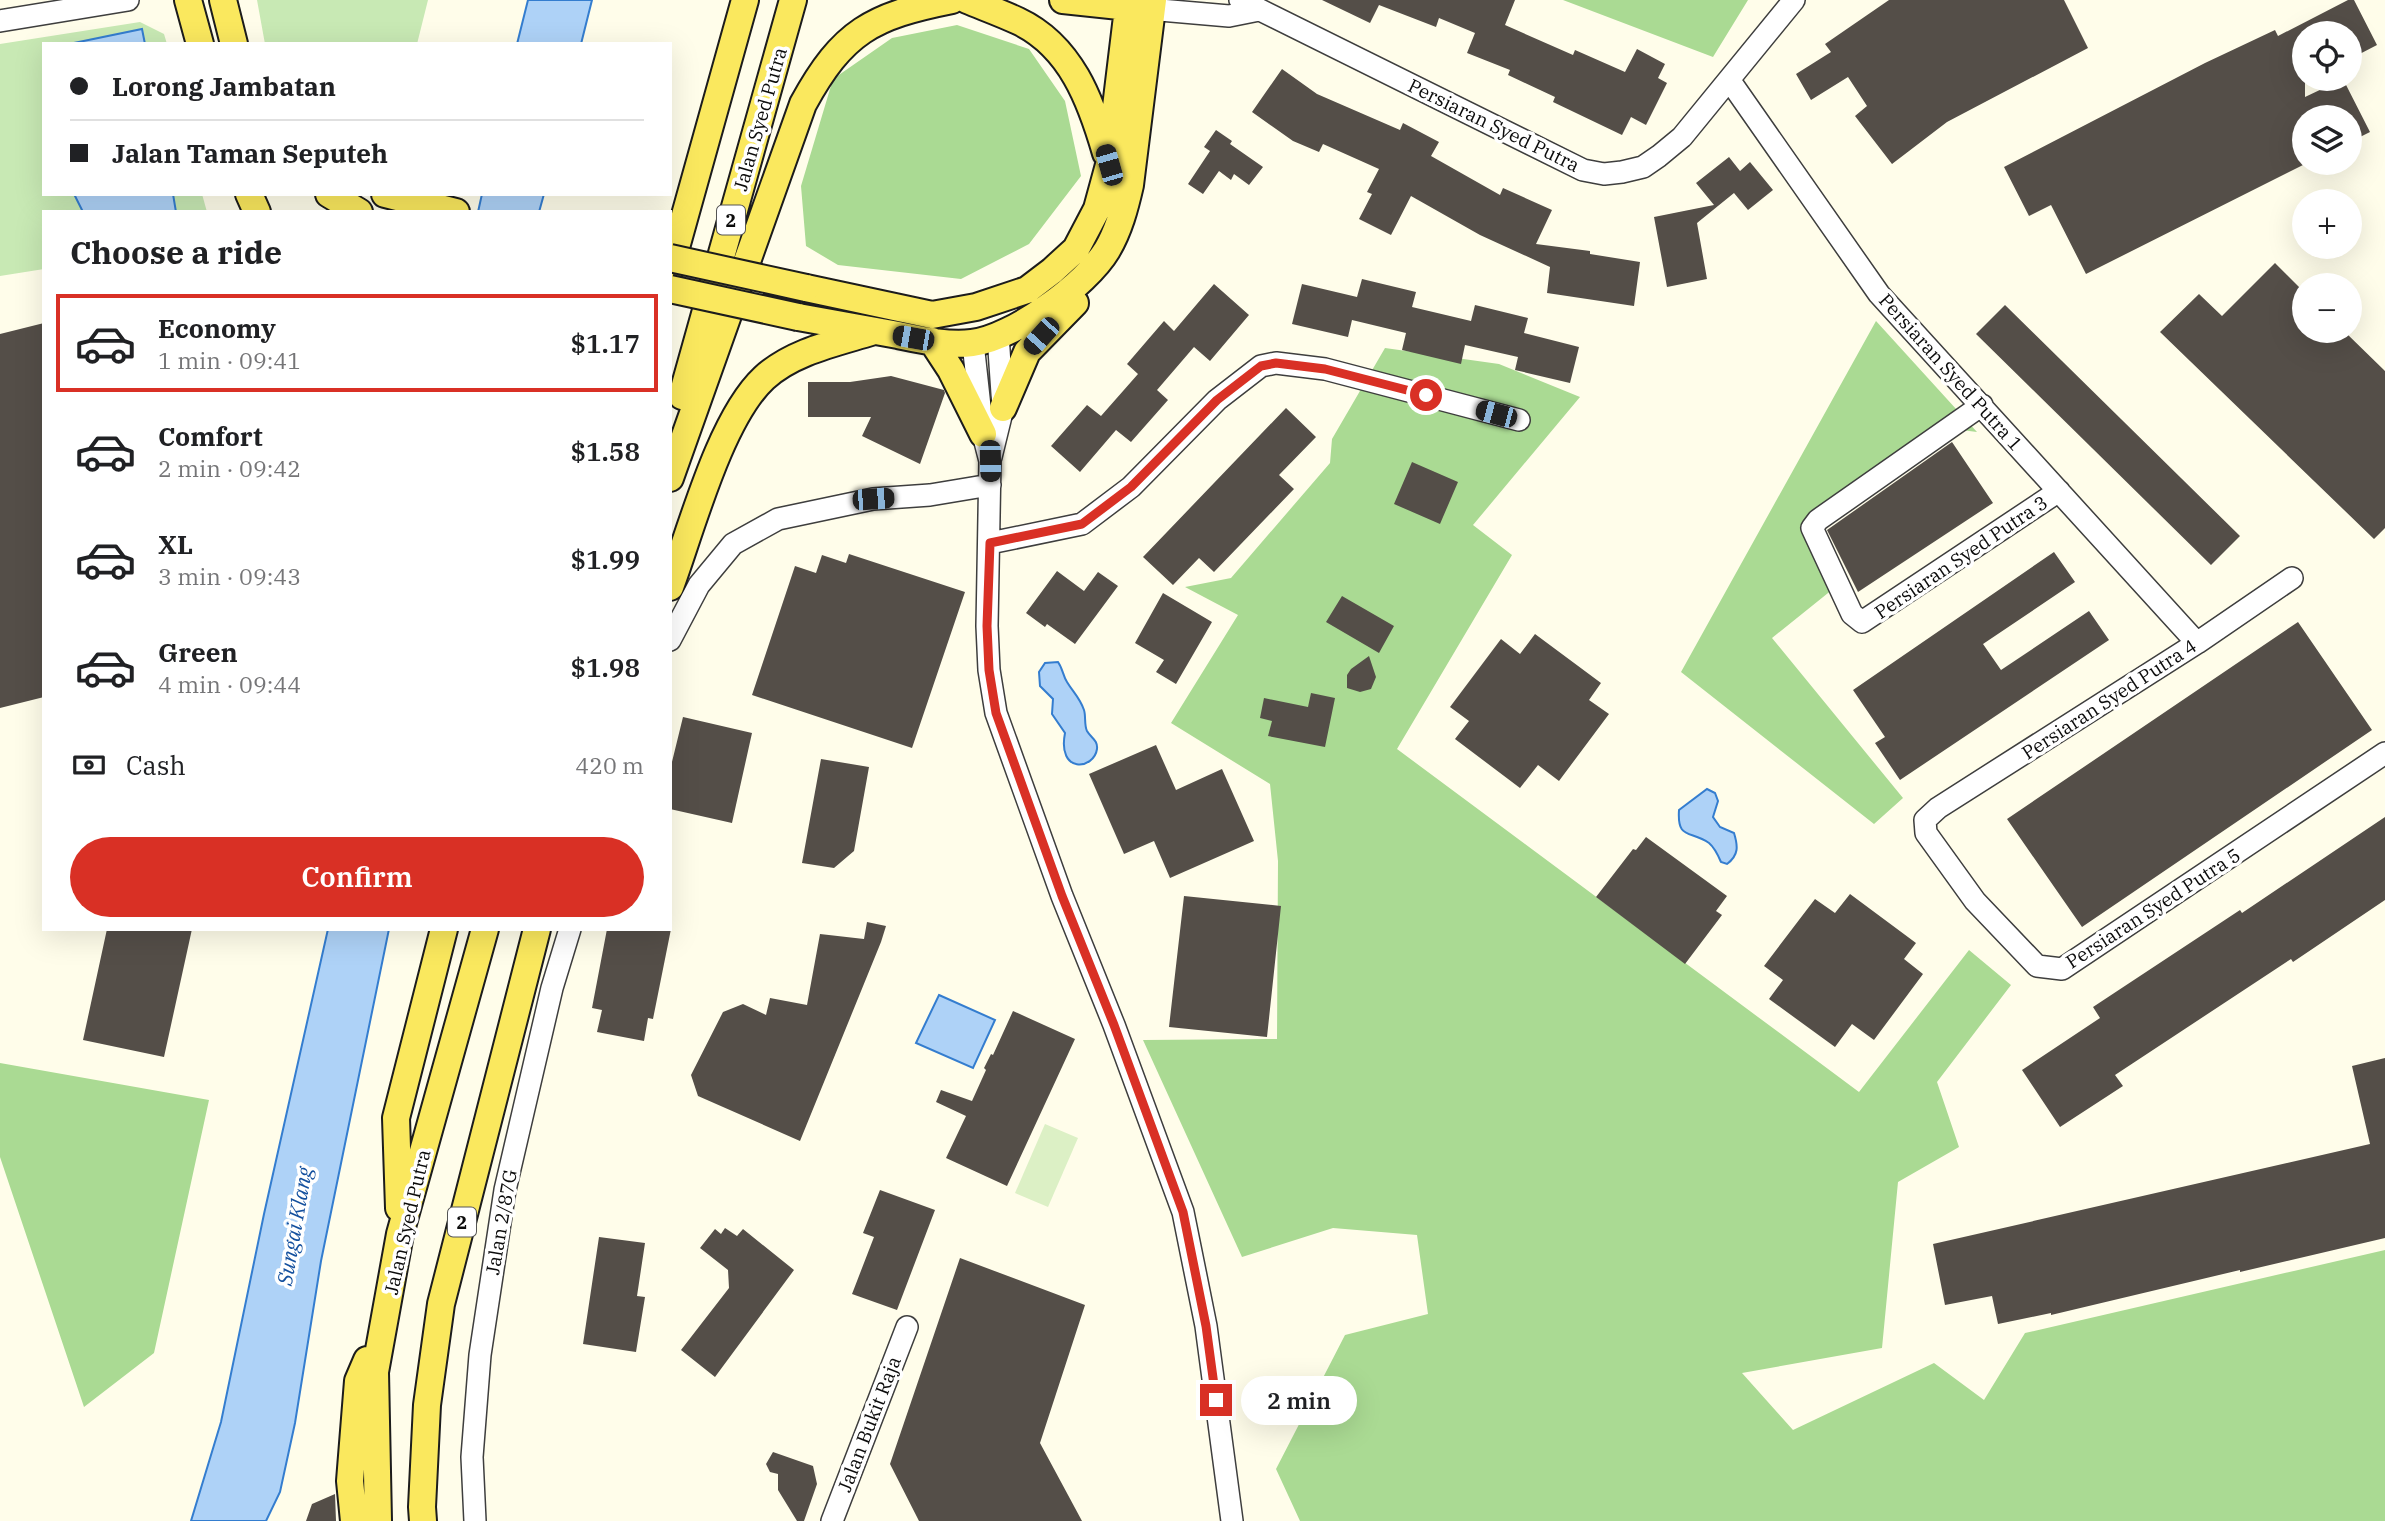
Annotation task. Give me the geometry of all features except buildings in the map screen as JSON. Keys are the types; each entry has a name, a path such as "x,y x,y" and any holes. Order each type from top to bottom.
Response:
{"main road":[{"path":"188,0 199,42"},
{"path":"223,0 234,42"},
{"name":"2","path":"672,262 745,0"},
{"name":"Jalan Syed Putra","path":"672,433 793,0"},
{"path":"672,472 803,104 820,73 841,47 871,24 908,9 952,0"},
{"path":"967,0 1020,22 1047,40 1071,66 1097,121 1109,165"},
{"path":"1063,0 1141,4"},
{"path":"984,333 1027,290 1076,249 1097,209 1109,165 1141,4"},
{"path":"1003,408 1027,352 1093,280 1123,213 1130,185 1141,4"},
{"path":"332,196 356,210"},
{"path":"389,196 448,210"},
{"path":"672,289 798,317 932,341 984,333 1057,300 1080,282 1106,251"},
{"path":"672,258 932,315 984,333"},
{"path":"932,315 976,307 1027,290"},
{"path":"672,581 720,447 750,393 765,377 784,364 815,349 875,331"},
{"path":"932,341 951,370 983,434"},
{"path":"400,1234 396,1118 443,931"},
{"name":"Jalan Syed Putra","path":"378,1521 375,1372 400,1234 484,931"},
{"name":"2","path":"424,1521 422,1507 427,1405 441,1304 536,931"},
{"path":"354,1521 351,1482 358,1381 385,1317"}],"street":[{"path":"0,21 128,0"},
{"name":"Persiaran Syed Putra","path":"1240,0 1583,170 1604,174 1643,167 1682,137 1794,0"},
{"path":"1141,4 1229,16 1259,10"},
{"name":"Persiaran Syed Putra 1","path":"1730,81 1879,294 2197,643"},
{"path":"984,333 1003,408 990,461 987,626 989,670 996,713 1062,896 1114,1025 1183,1212 1206,1326 1232,1521"},
{"path":"984,333 983,434 990,461"},
{"path":"990,543 1082,524 1131,487 1217,400 1261,366 1276,363 1325,369 1519,420"},
{"name":"Persiaran Syed Putra 3","path":"1982,405 1818,520 1812,528 1852,614 1862,622 2059,491"},
{"path":"672,636 699,585 733,544 779,519 873,499 930,495 990,485"},
{"name":"Persiaran Syed Putra 4","path":"1925,820 1938,808 2197,643 2292,578"},
{"name":"Persiaran Syed Putra 5","path":"1925,820 1926,833 1975,901 2037,966 2062,969 2385,753"},
{"name":"Jalan 2/87G","path":"475,1521 472,1457 480,1355 505,1190 552,988 569,931"},
{"name":"Jalan Bukit Raja","path":"832,1521 907,1327"}],"green space":[{"path":"257,0 428,0 418,42 265,42"},
{"path":"1563,0 1748,0 1713,57"},
{"path":"140,22 164,34 166,42 42,42 42,196 203,196 206,210 42,210 42,269 0,276 0,44"},
{"path":"957,25 1029,49 1065,101 1081,176 1029,244 961,279 838,265 806,246 801,186 833,79 892,38"},
{"path":"1876,321 1977,432 1938,427 1801,532 1838,585 1772,638 1903,798 1874,824 1681,672"},
{"path":"1385,348 1499,364 1580,397 1473,525 1512,555 1397,749 1859,1092 1969,950 2011,985 1937,1082 1959,1147 1898,1182 1882,1348 1742,1373 1793,1430 1934,1363 1984,1400 2025,1333 2385,1250 2385,1521 1300,1521 1276,1469 1345,1335 1428,1314 1417,1235 1333,1228 1242,1257 1143,1040 1277,1039 1278,861 1270,784 1171,723 1238,615 1185,587 1231,578 1330,463 1332,439"},
{"path":"0,1063 209,1100 154,1353 84,1407 0,1157"},
{"path":"1045,1124 1078,1138 1048,1207 1015,1193"}],"water":[{"path":"528,0 592,0 582,42 518,42"},
{"path":"142,29 145,42 79,42"},
{"path":"75,196 173,196 176,210 82,210"},
{"path":"482,196 543,196 540,210 478,210"},
{"path":"1058,662 1085,712 1086,729 1096,743 1094,756 1083,764 1071,762 1066,756 1065,733 1052,714 1053,699 1040,686 1039,672 1045,663"},
{"path":"1707,789 1715,793 1718,801 1713,817 1720,827 1734,833 1736,854 1727,864 1721,862 1709,843 1686,833 1680,826 1679,810"},
{"name":"Sungai Klang","path":"328,931 389,931 321,1261 295,1423 280,1492 266,1521 191,1521 221,1422"},
{"path":"939,995 995,1020 973,1068 916,1043"}],"route":[{"path":"1216,1400 1206,1326 1183,1212 1114,1025 1062,896 996,713 989,670 987,626 990,543 1082,524 1131,487 1217,400 1261,366 1276,363 1325,369 1426,395"}]}
